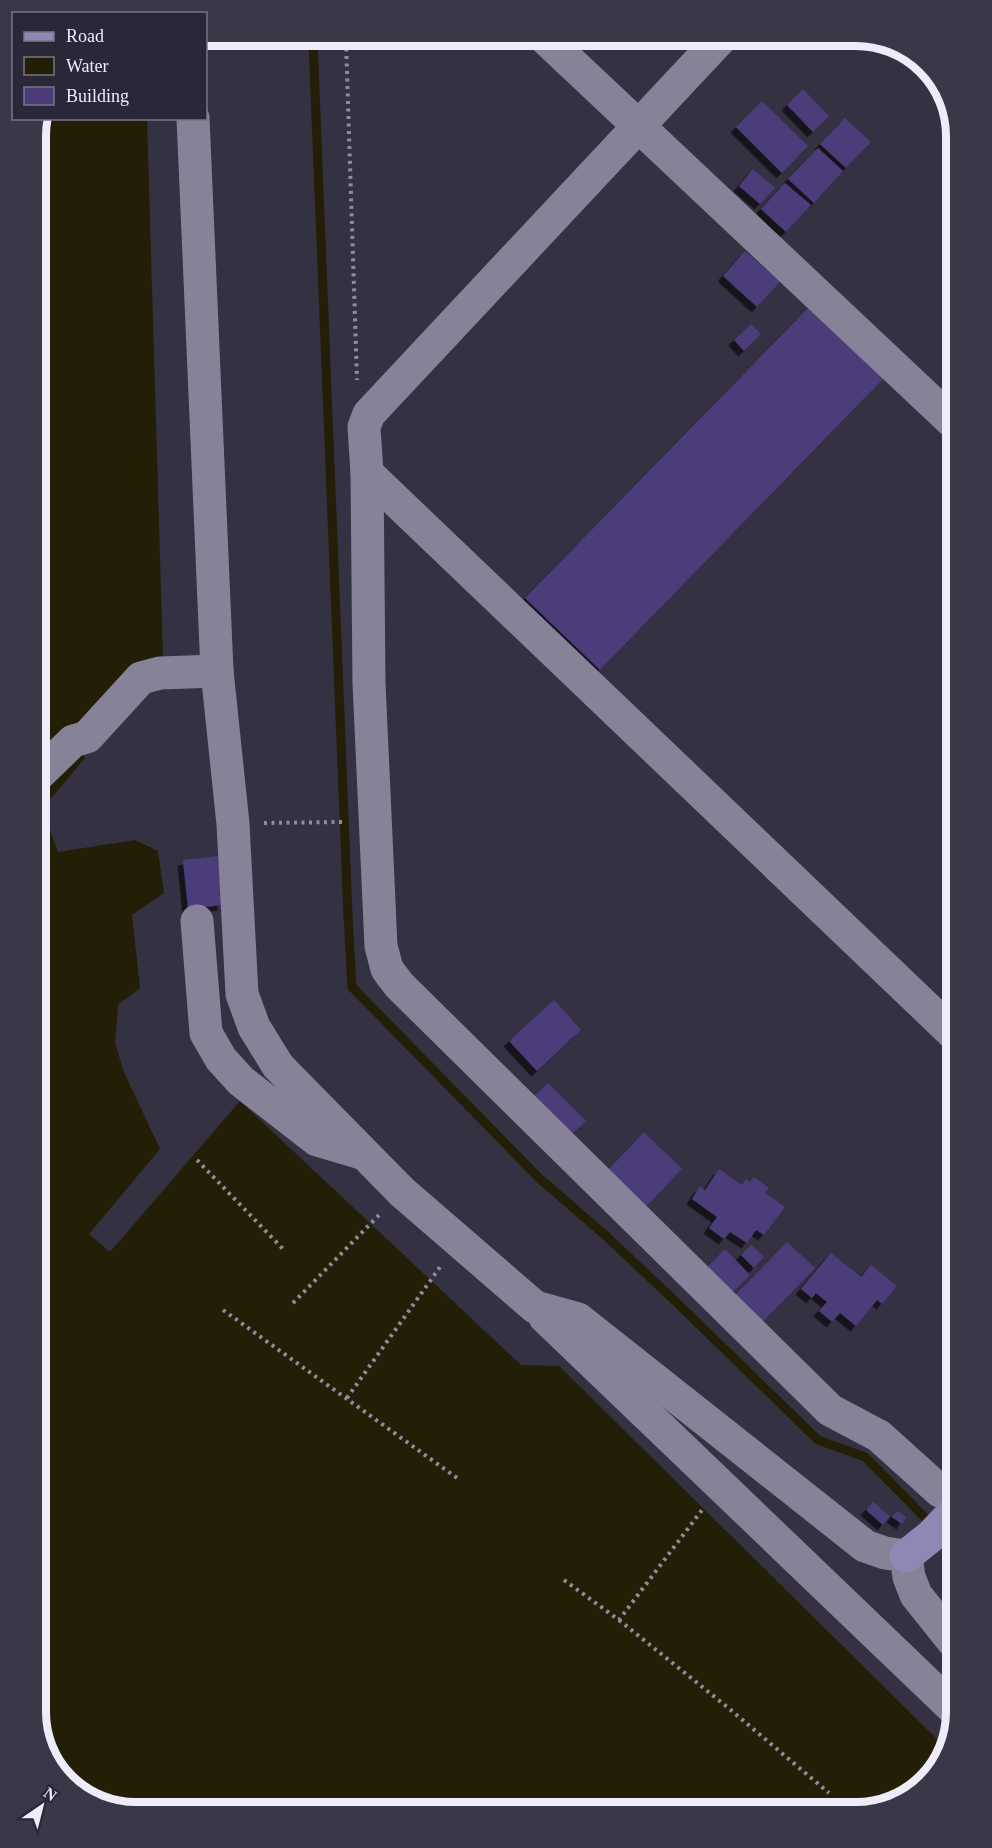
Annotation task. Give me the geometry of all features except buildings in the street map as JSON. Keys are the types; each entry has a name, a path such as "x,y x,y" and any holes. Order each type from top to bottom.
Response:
{"main road":[{"path":"906,1556 946,1520"}],"street":[{"path":"554,47 946,416"},
{"path":"713,47 369,414 364,427 367,473 369,683 381,946 387,969 399,985 830,1410 879,1436 946,1494"},
{"path":"193,120 217,671 233,824 242,994 254,1028 278,1066 402,1192 458,1243 535,1307 946,1701"},
{"path":"367,473 946,1026"},
{"path":"47,767 73,741 87,737 141,678 160,673 217,671"},
{"path":"197,921 206,1033 221,1059 241,1081 317,1140 366,1155"},
{"path":"535,1307 578,1319 865,1546 885,1553 906,1556 909,1577 916,1595 946,1632"}],"path":[{"path":"346,46 357,388 369,414"},
{"path":"233,824 322,822"},
{"path":"197,1160 283,1250"},
{"path":"293,1303 371,1223"},
{"path":"347,1398 431,1279"},
{"path":"223,1310 457,1478"},
{"path":"619,1620 704,1508"},
{"path":"564,1580 619,1620 726,1706 829,1793"}],"water":[{"path":"49,120 147,120 163,658 73,741 85,758 47,804 47,131"},
{"path":"47,821 58,852 135,840 158,851 164,893 132,915 140,988 118,1005 115,1043 124,1072 160,1149 89,1234 110,1252 240,1101 521,1365 559,1366 940,1742 930,1762 919,1775 890,1795 856,1802 131,1801 108,1797 86,1786 73,1775 53,1746 46,1712"}],"waterway":[{"path":"313,46 352,987 538,1177 607,1237 818,1440 865,1457 946,1539"}]}
